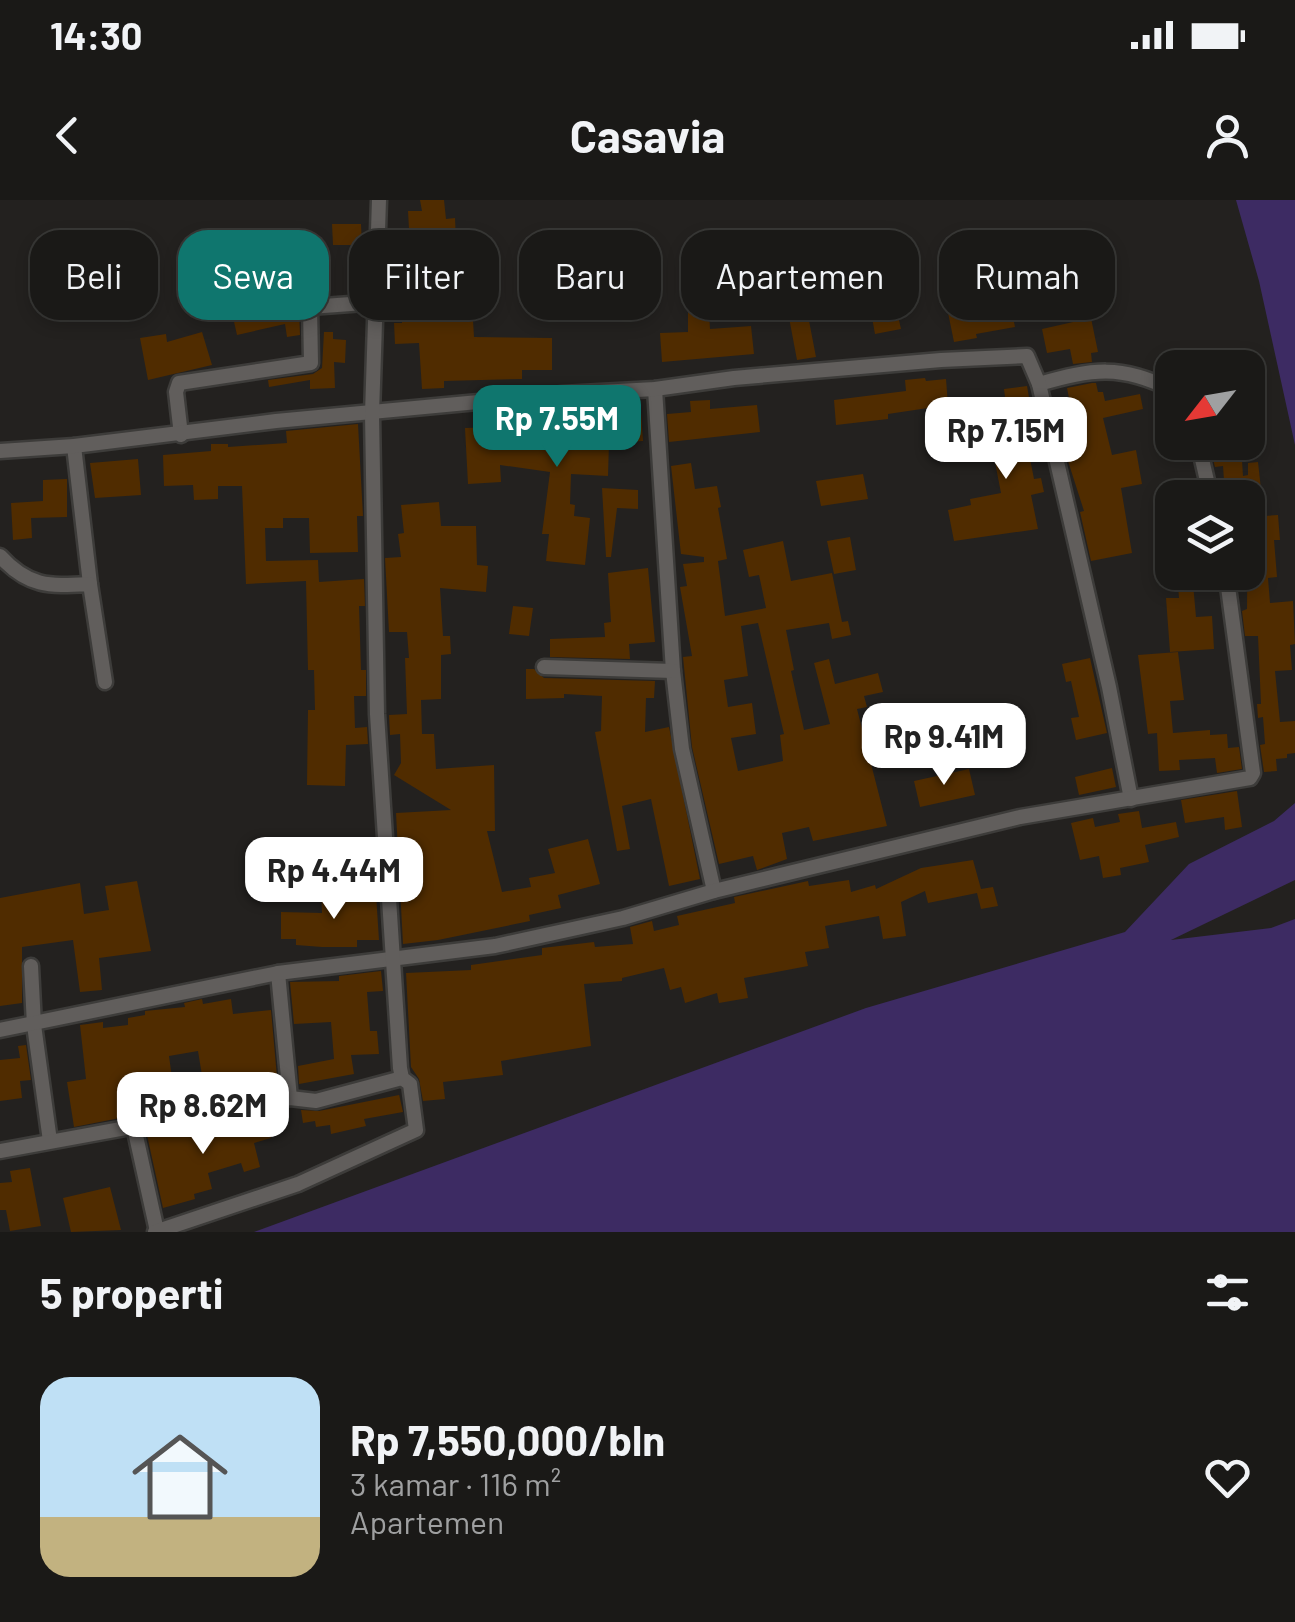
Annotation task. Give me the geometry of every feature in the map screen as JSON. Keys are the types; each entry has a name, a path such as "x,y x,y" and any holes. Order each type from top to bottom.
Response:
{"street":[{"path":"379,200 379,230"},
{"path":"181,435 176,392 179,383 311,363 310,307 349,304"},
{"path":"134,1127 156,1232 298,1184 416,1130 410,1084 402,1078 377,714 372,414 377,320"},
{"path":"0,451 181,435 276,421 655,389 734,378 1027,356 1039,384 1131,799"},
{"path":"1039,384 1099,369 1155,383"},
{"path":"655,389 673,671 682,749 714,892"},
{"path":"74,446 105,682"},
{"path":"0,556 14,572 46,586 90,584"},
{"path":"0,1030 278,973 494,946 622,918 1020,817 1252,777 1228,590"},
{"path":"544,667 673,671"},
{"path":"31,966 34,1025 50,1141"},
{"path":"278,973 290,1098"},
{"path":"0,1152 290,1098 316,1101 402,1078"}],"shaded area":[{"path":"1236,200 1295,200 1295,445 1259,281"},
{"path":"1295,803 1295,880 1171,940 1271,928 1295,919 1295,1232 254,1232 866,1008 1125,932 1189,864 1274,821"}],"building":[{"path":"420,200 444,200 446,219 455,218 456,230 409,229 408,211 422,211"},
{"path":"332,224 361,224 361,230 349,230 349,245 333,245"},
{"path":"234,320 299,320 300,335 287,337 285,324 237,335"},
{"path":"402,320 473,320 474,337 552,338 552,370 522,370 522,379 444,381 444,388 422,389 419,343 395,344 394,323"},
{"path":"688,320 710,320 710,329 751,326 754,354 662,362 660,333 688,332"},
{"path":"789,320 809,320 816,357 797,360"},
{"path":"872,320 899,320 901,329 875,334"},
{"path":"950,320 1014,320 1015,327 954,342"},
{"path":"1091,320 1098,352 1091,353 1092,362 1073,364 1070,349 1047,353 1042,329"},
{"path":"202,332 212,365 148,380 140,338 166,334 167,342"},
{"path":"324,332 333,332 333,339 346,340 345,363 334,362 335,388 310,389 310,380 269,387 268,380 313,374 322,368"},
{"path":"946,379 948,405 888,414 888,419 836,425 834,400 906,391 905,380"},
{"path":"1096,383 1105,401 1140,394 1143,409 1103,418 1112,455 1136,450 1142,484 1121,488 1132,553 1091,561 1080,512 1084,511 1068,461 1060,400 1069,398 1067,388"},
{"path":"1027,386 1040,435 1026,438 1034,479 1041,478 1044,492 1031,495 1038,529 954,541 948,510 971,505 970,499 1001,493 994,457 1012,453 1004,389"},
{"path":"710,400 710,409 757,405 760,432 669,442 667,414 691,412 690,401"},
{"path":"619,402 619,413 641,412 643,441 609,443 608,476 571,474 570,504 575,505 574,516 590,518 585,565 546,561 549,534 542,534 550,472 500,465 501,482 468,484 465,428 498,427 499,442 562,446 562,425 595,425 599,403"},
{"path":"358,424 363,516 357,516 358,552 310,553 309,518 283,518 283,528 265,528 266,561 318,560 319,582 364,579 365,606 359,606 366,696 354,696 355,728 367,727 368,744 346,745 345,786 307,785 308,710 315,710 314,670 308,670 306,581 246,584 242,486 218,486 218,499 194,500 193,485 164,486 163,455 211,451 211,444 228,447 287,443 286,431"},
{"path":"138,459 141,495 95,498 90,463"},
{"path":"1214,460 1242,460 1243,476 1248,475 1248,463 1258,462 1260,480 1224,480 1223,466 1215,467"},
{"path":"691,463 695,489 717,486 727,559 718,561 725,616 766,608 759,575 749,577 743,550 783,541 791,581 832,573 842,622 848,621 851,635 832,639 829,623 786,630 794,670 791,671 804,730 830,724 814,663 829,659 835,684 878,673 883,692 864,696 867,707 857,709 887,826 813,841 809,827 782,833 787,859 757,870 753,856 719,864 692,747 683,657 692,656 680,587 687,586 683,564 704,562 704,557 681,554 671,466","holes":["758,623 784,734 780,735 783,761 738,771 731,738 756,734 752,703 728,707 724,680 748,676 741,626"]},
{"path":"863,474 868,499 821,506 816,481"},
{"path":"67,479 67,517 31,518 32,538 13,540 11,503 43,501 43,480"},
{"path":"602,488 638,490 638,509 617,508 611,557 606,557"},
{"path":"439,502 441,526 476,526 477,565 488,566 486,592 440,588 443,636 450,636 451,654 441,655 441,699 421,700 422,734 434,734 436,769 494,765 495,831 487,831 502,892 531,887 529,878 555,873 548,849 588,839 600,884 558,895 561,908 529,915 530,921 403,944 396,813 451,810 394,775 401,763 400,734 390,735 389,715 407,714 405,658 409,658 407,632 389,632 385,558 401,557 401,505"},
{"path":"1278,515 1280,540 1274,540 1277,577 1268,578 1270,603 1293,601 1292,670 1275,671 1280,722 1295,721 1295,753 1276,759 1277,771 1264,772 1260,745 1265,744 1263,717 1258,718 1257,704 1261,704 1258,636 1245,636 1242,611 1247,609 1247,590 1265,590 1265,516"},
{"path":"850,537 856,570 834,574 827,541"},
{"path":"648,568 655,642 629,644 630,659 550,657 550,639 605,637 604,623 611,622 608,573"},
{"path":"1178,590 1194,590 1196,617 1212,616 1214,649 1170,652 1166,598 1179,598"},
{"path":"513,606 533,608 529,636 509,634"},
{"path":"1178,652 1184,700 1170,701 1173,733 1210,730 1210,735 1227,734 1228,748 1239,747 1242,769 1217,773 1215,758 1179,760 1180,770 1159,771 1157,733 1148,734 1138,655"},
{"path":"1090,658 1107,733 1076,740 1071,718 1079,717 1071,681 1066,682 1062,664"},
{"path":"526,669 534,669 544,678 655,681 654,698 646,698 645,732 669,727 700,879 669,886 651,799 622,806 630,849 617,851 595,732 601,731 602,696 564,694 564,698 526,699"},
{"path":"1112,768 1116,787 1079,795 1075,777"},
{"path":"969,769 975,795 920,807 914,781"},
{"path":"1237,791 1242,827 1225,830 1224,817 1185,823 1181,800"},
{"path":"1139,811 1142,828 1176,822 1179,837 1145,845 1149,862 1120,868 1121,875 1103,878 1099,856 1080,860 1071,823 1093,818 1095,827 1120,822 1118,814"},
{"path":"973,860 981,889 993,887 998,906 981,909 977,893 928,903 925,891 901,902 906,936 883,939 879,916 825,926 829,948 805,952 808,966 744,978 748,998 719,1003 717,993 685,1003 681,987 670,990 664,968 622,981 584,984 591,1046 501,1061 503,1075 443,1082 445,1099 423,1101 419,1079 411,1067 406,973 471,970 471,965 542,955 542,948 594,942 595,947 633,944 630,927 652,921 654,931 679,925 677,916 735,903 734,897 808,881 809,886 849,880 851,892 875,885 876,889 921,868"},
{"path":"137,881 151,951 99,958 102,990 80,992 73,940 22,947 22,1003 0,1006 0,898 80,883 84,914 109,910 105,886"},
{"path":"321,891 376,894 379,940 357,940 357,947 322,947 296,945 296,939 281,939 281,912 322,913"},
{"path":"381,971 383,991 367,992 370,1031 377,1031 379,1054 351,1055 354,1074 299,1084 298,1066 334,1059 331,1022 294,1024 290,982 339,981 339,976"},
{"path":"202,999 203,1004 231,999 233,1014 271,1010 278,1088 268,1089 266,1083 226,1090 227,1096 206,1100 198,1051 169,1056 176,1107 74,1127 67,1082 86,1079 80,1025 128,1025 128,1018 145,1015 145,1011 185,1007 184,1003"},
{"path":"26,1045 31,1080 20,1081 22,1098 0,1101 0,1060 20,1058 18,1046"},
{"path":"398,1090 403,1112 364,1119 366,1126 331,1134 330,1125 316,1127 315,1121 303,1123 301,1110 319,1111 399,1095"},
{"path":"264,1116 271,1138 254,1143 260,1167 244,1172 241,1163 208,1173 212,1189 194,1194 195,1199 163,1208 147,1135 177,1130 179,1137 226,1122 227,1126"},
{"path":"30,1168 41,1226 10,1231 6,1210 0,1210 0,1183 12,1182 10,1171"},
{"path":"110,1187 121,1230 71,1232 63,1198"}]}
